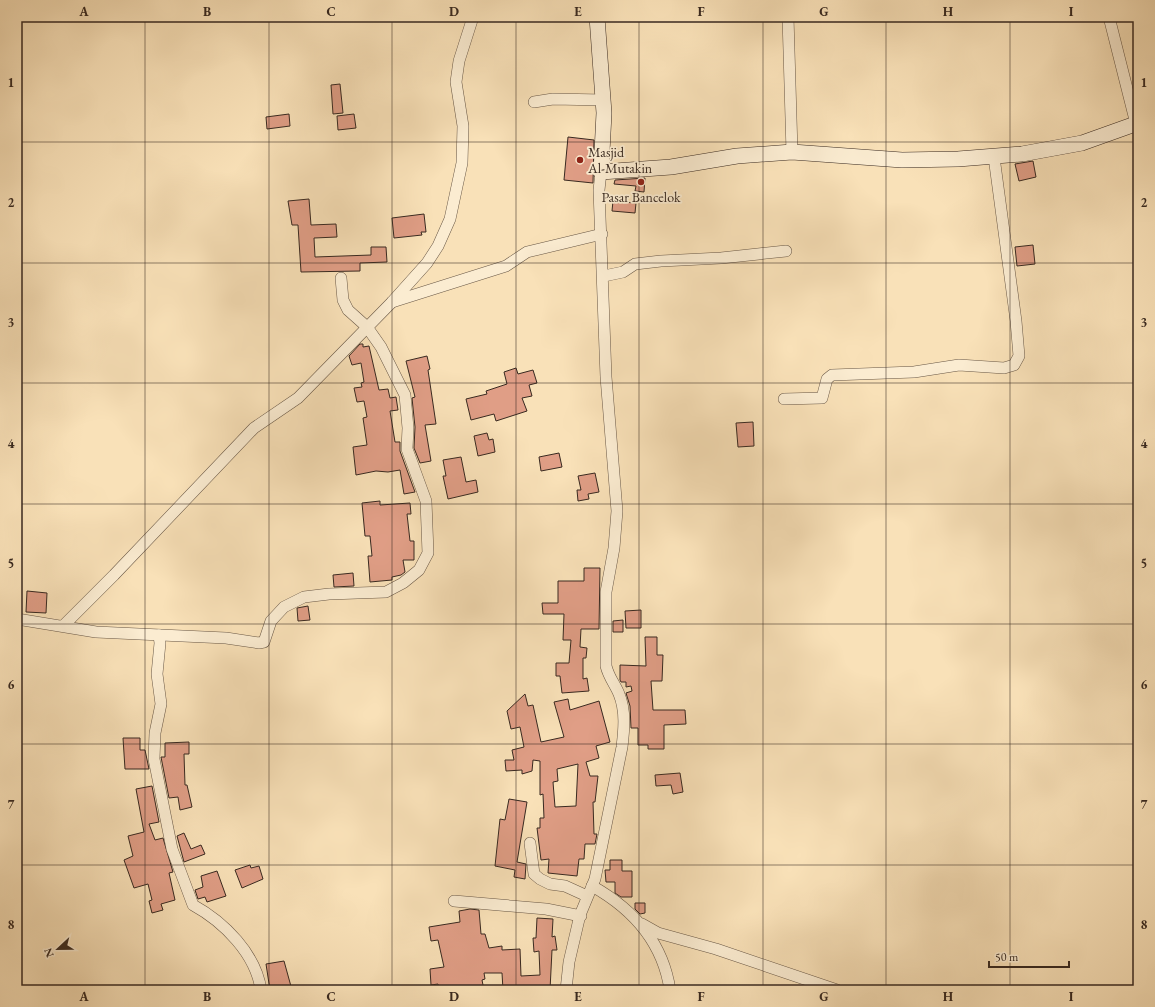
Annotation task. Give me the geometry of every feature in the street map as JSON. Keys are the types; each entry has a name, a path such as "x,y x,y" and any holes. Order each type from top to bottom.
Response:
{"street":[{"path":"64,625 114,575 254,428 298,398 392,302 427,263 438,246 450,219 462,163 463,126 456,82 459,61 473,17"},
{"path":"566,990 569,962 580,916 588,894 615,785 624,726 621,698 608,676 606,666 606,592 614,548 617,510 606,377 604,276 600,190 601,155 604,136 603,100 596,17"},
{"path":"788,17 792,152"},
{"path":"601,172 671,167 737,156 792,152 902,160 958,159 1048,150 1082,143 1137,124 1109,17"},
{"path":"534,102 553,99 603,100"},
{"path":"784,399 822,398 827,379 831,376 914,372 959,365 1004,368 1014,365 1019,356 1016,321 994,156"},
{"path":"392,302 506,266 527,252 602,234"},
{"path":"604,276 619,273 635,264 721,258 786,251"},
{"path":"17,619 64,625 96,632 160,639 226,638 259,643 264,642 274,616 284,607 304,597 329,594 386,592 403,583 419,570 428,553 426,501 407,449 407,405 405,396 381,347 367,327 348,310 343,300 341,278"},
{"path":"160,639 158,664 161,704 155,733 154,759 172,849 193,905 227,930 251,960 261,990"},
{"path":"530,843 534,874 550,884 565,886 623,907 642,924 658,933 716,949 837,990"},
{"path":"454,901 546,909 580,916"},
{"path":"642,924 659,953 670,990"}],"building":[{"path":"340,84 343,113 333,114 331,85"},
{"path":"289,114 290,126 267,129 266,117"},
{"path":"354,114 356,128 338,130 337,116"},
{"name":"Masjid Al-Mutakin","path":"568,137 594,140 593,183 564,180"},
{"path":"1033,161 1036,177 1019,181 1015,164"},
{"path":"645,178 644,192 635,191 636,186 614,184 615,180"},
{"path":"309,199 311,225 336,224 337,237 314,238 315,257 371,255 371,247 386,247 387,262 360,263 360,271 301,272 298,225 292,225 288,201"},
{"path":"613,201 636,203 635,213 612,211"},
{"path":"424,214 426,232 421,232 422,235 394,238 392,218"},
{"path":"1033,245 1035,264 1017,266 1015,247"},
{"path":"360,344 363,344 363,347 369,346 379,390 388,389 390,398 396,397 398,410 390,411 395,442 400,442 400,451 415,492 404,494 400,470 388,472 376,471 356,475 353,447 367,445 363,418 367,417 364,401 357,402 354,388 362,387 361,383 364,382 361,363 352,365 349,356"},
{"path":"427,356 430,369 428,370 436,424 425,425 431,461 420,463 414,448 415,427 412,398 415,397 406,361"},
{"path":"516,368 518,374 533,370 537,383 529,385 532,396 522,398 527,411 496,421 494,414 471,420 466,399 487,394 486,391 507,384 504,372"},
{"path":"753,422 754,446 738,447 736,423"},
{"path":"487,433 489,440 493,439 495,452 478,456 474,436"},
{"path":"559,453 562,467 541,471 539,457"},
{"path":"461,457 466,482 476,480 478,492 448,499 443,476 446,476 443,460"},
{"path":"595,473 599,492 588,494 589,499 578,501 577,490 581,490 578,476"},
{"path":"380,501 380,505 410,503 411,514 407,514 410,541 414,541 414,560 403,560 405,572 401,575 392,577 392,580 370,582 368,556 372,556 370,536 365,536 362,503"},
{"path":"584,568 600,568 599,629 581,629 580,647 587,648 586,658 583,658 583,679 587,678 589,691 562,693 560,676 556,676 556,663 569,663 571,640 563,640 564,614 543,614 542,603 558,603 558,581 584,581"},
{"path":"353,573 354,586 334,587 333,575"},
{"path":"27,591 47,593 46,613 26,612"},
{"path":"308,606 310,620 298,621 297,608"},
{"path":"641,610 641,628 626,628 625,611"},
{"path":"623,620 623,632 613,632 613,621"},
{"path":"645,637 657,637 657,655 663,655 662,681 651,681 653,710 685,710 686,724 664,725 664,749 648,749 648,745 638,745 638,728 631,728 630,706 626,693 632,691 631,686 626,687 626,682 621,682 620,680 620,665 646,666"},
{"path":"525,694 528,706 533,705 541,742 564,737 554,702 568,699 570,710 599,701 610,742 596,746 599,758 586,762 590,776 598,776 595,802 593,802 594,834 597,834 595,844 585,844 584,859 579,859 577,876 548,873 549,859 541,860 537,828 540,828 540,818 544,818 543,794 540,795 540,761 533,760 532,771 522,774 522,770 506,771 505,760 514,760 512,750 524,747 520,727 511,729 507,711","holes":["578,764 576,806 555,807 553,782 558,781 557,769"]},
{"path":"123,738 140,738 140,750 145,750 149,769 125,769"},
{"path":"189,742 189,754 184,754 185,785 187,785 192,807 180,810 178,797 169,798 161,757 165,757 165,743"},
{"path":"680,773 683,792 673,794 671,785 656,786 655,775"},
{"path":"152,786 159,822 149,824 155,840 163,838 173,872 169,873 175,900 161,904 163,910 152,913 149,901 152,900 148,884 134,888 124,860 133,856 128,836 144,832 136,789"},
{"path":"509,799 527,802 517,862 526,864 525,879 514,877 515,870 495,866 500,819 505,820"},
{"path":"184,833 191,849 201,845 205,854 184,862 177,836"},
{"path":"610,860 622,860 622,871 632,871 632,897 621,897 615,893 615,882 606,882 605,870 610,870"},
{"path":"250,865 251,868 259,866 263,879 242,888 235,870"},
{"path":"217,871 226,896 207,902 205,897 198,899 195,890 203,887 201,876"},
{"path":"635,903 645,903 645,913 640,914 635,909"},
{"path":"470,909 479,910 481,934 485,934 489,948 502,946 502,950 520,949 521,976 540,975 539,951 534,952 533,938 536,938 537,918 553,919 552,937 555,936 557,950 552,950 550,990 532,990 532,988 503,990 502,973 484,973 485,979 482,980 484,990 439,990 438,984 431,985 430,969 444,967 438,940 431,941 429,927 460,922 459,911"},
{"path":"284,961 292,990 270,990 266,964"}],"place":[{"name":"Masjid Al-Mutakin","path":"580,160"},
{"name":"Pasar Bancelok","path":"641,182"}]}
